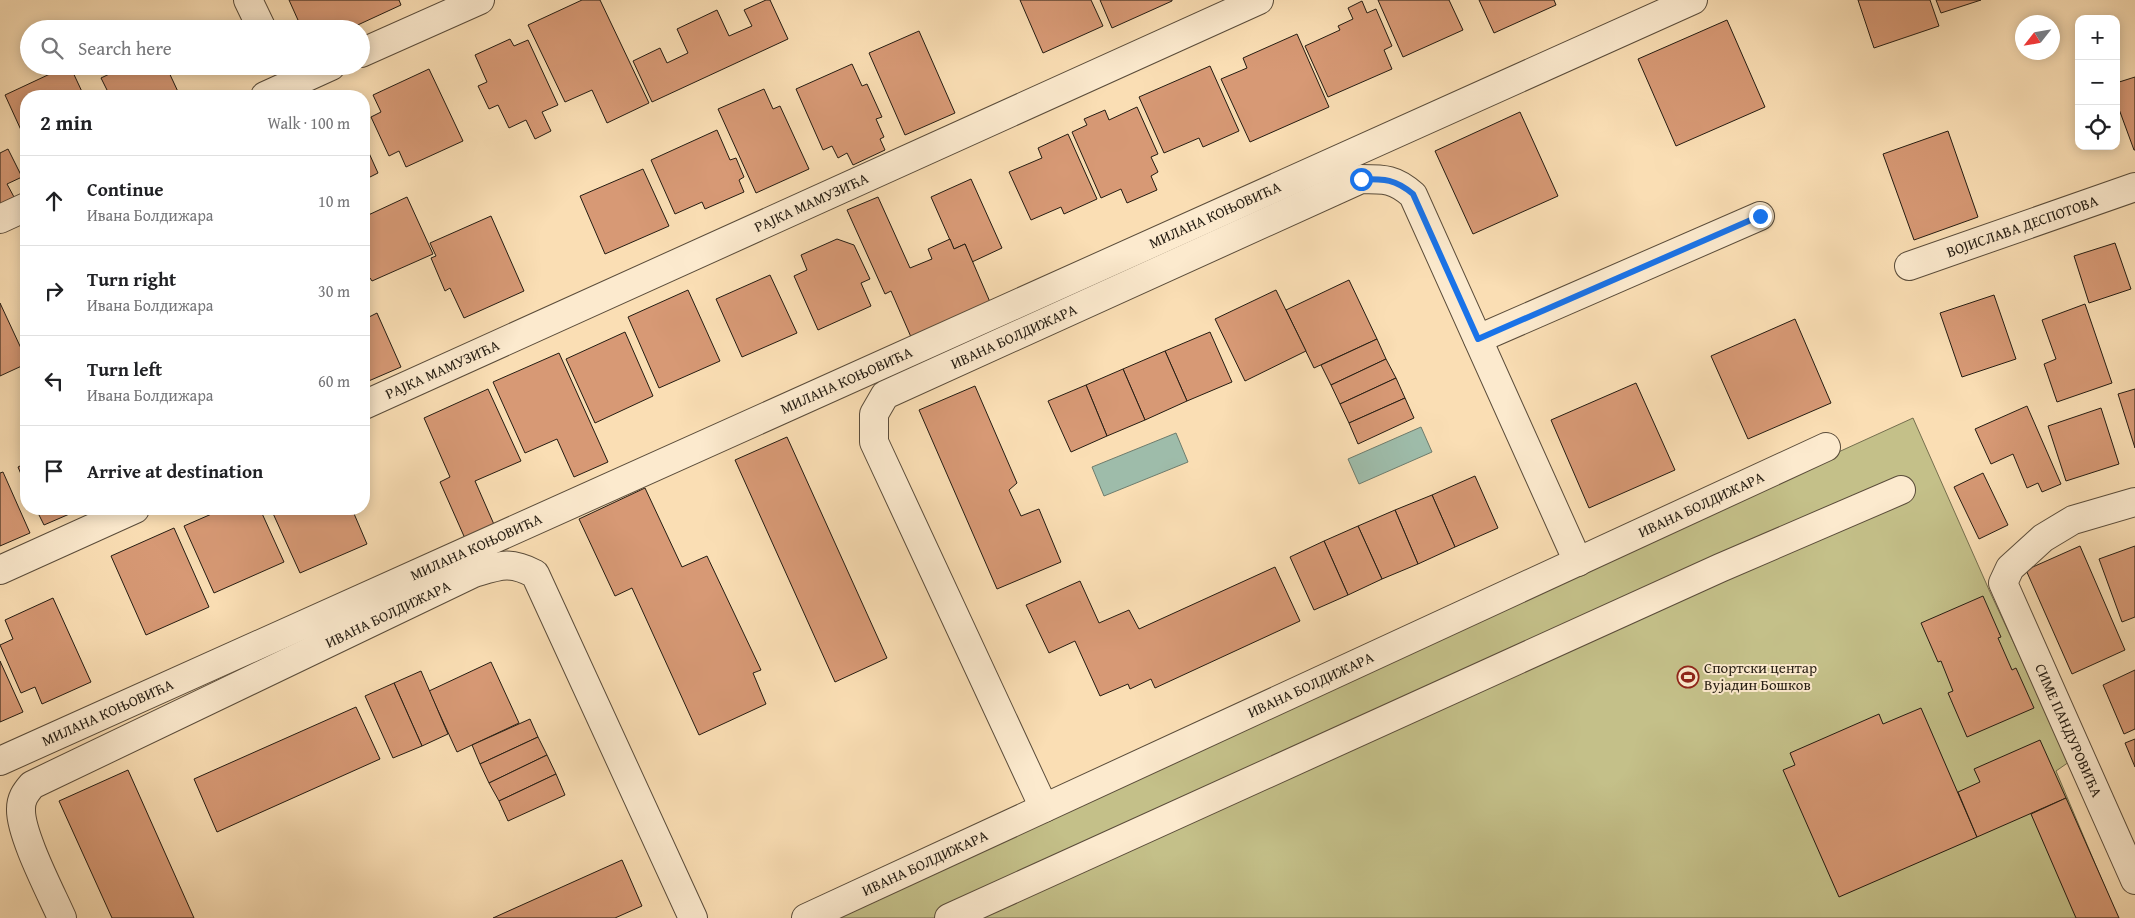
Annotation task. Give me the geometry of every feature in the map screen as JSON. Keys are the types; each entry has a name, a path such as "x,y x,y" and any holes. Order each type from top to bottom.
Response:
{"street":[{"path":"248,0 258,20"},
{"path":"370,49 480,0"},
{"name":"РАЈКА МАМУЗИЋА","path":"370,402 1259,0"},
{"name":"МИЛАНА КОЊОВИЋА","path":"0,761 1692,0"},
{"path":"277,83 302,75"},
{"name":"ИВАНА БОЛДИЖАРА","path":"1044,808 874,442 874,414 885,395 1361,179 1382,179 1399,183 1413,194 1578,562"},
{"name":"ВОЈИСЛАВА ДЕСПОТОВА","path":"1909,266 2135,187"},
{"path":"0,219 20,210"},
{"path":"1478,339 1760,216"},
{"name":"ИВАНА БОЛДИЖАРА","path":"806,918 1826,447"},
{"path":"949,918 1720,568 1901,490"},
{"name":"СИМЕ ПАНДУРОВИЋА","path":"2135,502 2073,520 2043,538 2010,568 2003,583 2135,880"},
{"path":"0,570 122,515"},
{"name":"ИВАНА БОЛДИЖАРА","path":"62,918 24,831 20,810 23,796 32,785 474,573 498,566 519,565 535,574 693,918"}],"shaded area":[{"name":"Спортски центар Вујадин Бошков","path":"1913,418 1990,592 2069,762 2056,771 2118,918 817,918"},
{"path":"1421,427 1432,452 1359,484 1348,459"},
{"path":"1176,433 1188,462 1104,496 1092,467"}],"building":[{"path":"289,0 399,0 401,5 368,20 298,20"},
{"path":"582,0 600,0 649,103 607,123 592,90 565,102 528,25"},
{"path":"770,0 788,39 652,102 633,61 660,48 667,63 688,53 677,29 717,10 729,36 752,26 744,10"},
{"path":"1020,0 1091,0 1103,26 1043,53"},
{"path":"1100,0 1172,0 1172,1 1112,28"},
{"path":"1378,0 1449,0 1463,30 1403,57"},
{"path":"1479,0 1554,0 1556,5 1494,33"},
{"path":"1858,0 1930,0 1939,26 1874,48"},
{"path":"1936,0 1981,0 1941,13"},
{"path":"1362,1 1367,13 1376,9 1392,46 1384,50 1392,69 1328,97 1305,46 1340,30 1338,26 1353,19 1348,8"},
{"path":"1727,20 1765,107 1676,146 1638,59"},
{"path":"919,31 955,113 905,135 869,53"},
{"path":"1297,34 1329,107 1250,142 1221,79 1247,68 1243,58"},
{"path":"510,39 514,46 528,40 558,105 542,112 551,131 535,139 526,120 509,128 498,105 489,109 478,86 487,82 475,55"},
{"path":"852,64 862,86 867,84 882,117 876,119 884,137 880,139 885,150 853,165 847,153 838,158 832,146 823,150 796,89"},
{"path":"1210,66 1239,131 1203,147 1199,138 1164,153 1139,97"},
{"path":"429,69 463,141 406,167 399,151 389,156 371,117 381,112 373,95"},
{"path":"48,75 74,75 81,90 20,90 20,128 5,95"},
{"path":"107,75 170,75 177,90 107,90 101,78"},
{"path":"2135,77 2135,150 2120,112 2120,82"},
{"path":"764,89 773,109 780,106 809,169 756,193 718,109"},
{"path":"1137,107 1158,154 1151,157 1158,172 1151,176 1157,190 1127,203 1121,189 1101,198 1072,132 1087,125 1084,119 1105,110 1109,120"},
{"path":"1520,112 1558,196 1473,234 1435,151"},
{"path":"717,130 730,160 736,158 744,177 739,180 744,192 705,209 702,202 675,214 651,160"},
{"path":"1948,131 1978,217 1914,240 1883,154"},
{"path":"1068,134 1097,199 1064,214 1061,207 1031,220 1009,172 1042,158 1038,148"},
{"path":"8,149 20,173 20,178 7,184 14,197 0,204 0,153"},
{"path":"370,155 378,173 370,177"},
{"path":"643,169 669,226 605,254 580,196"},
{"path":"971,179 1002,248 972,262 965,244 954,249 931,197"},
{"path":"407,197 433,254 372,281 370,278 370,214"},
{"path":"878,197 910,268 932,259 928,249 950,239 954,249 965,244 990,302 911,337 891,291 885,294 847,210"},
{"path":"491,216 524,291 464,318 450,288 445,291 431,258 436,256 430,243"},
{"path":"837,239 854,245 870,279 861,283 871,306 818,330 794,276 807,270 801,255"},
{"path":"2115,243 2131,289 2089,303 2074,256"},
{"path":"770,275 797,333 742,357 716,299"},
{"path":"1349,280 1377,339 1314,368 1286,310"},
{"path":"688,290 720,361 659,388 628,317"},
{"path":"1276,290 1306,351 1245,381 1215,319"},
{"path":"1994,295 2016,359 1962,377 1940,313"},
{"path":"0,303 20,346 20,367 0,376"},
{"path":"2085,304 2112,383 2057,402 2044,364 2056,359 2042,320"},
{"path":"377,313 401,367 370,380 370,316"},
{"path":"1795,319 1831,403 1748,439 1711,356"},
{"path":"625,332 653,396 595,423 566,359"},
{"path":"1210,332 1232,382 1187,401 1165,351"},
{"path":"1377,339 1386,359 1331,385 1321,365"},
{"path":"1165,351 1187,401 1145,420 1123,369"},
{"path":"559,353 608,462 574,477 557,439 525,453 493,382"},
{"path":"1386,359 1396,378 1340,404 1331,385"},
{"path":"1123,369 1145,420 1107,436 1086,385"},
{"path":"1396,378 1405,398 1349,423 1340,404"},
{"path":"1636,383 1675,470 1589,508 1551,420"},
{"path":"1086,385 1107,436 1071,452 1048,401"},
{"path":"975,386 1017,483 1009,490 1021,516 1039,509 1061,562 997,589 919,410"},
{"path":"488,389 521,461 475,481 496,529 467,543 440,482 450,477 424,418"},
{"path":"2135,389 2135,448 2118,394"},
{"path":"1405,398 1414,418 1358,444 1349,423"},
{"path":"2027,406 2061,484 2042,492 2038,483 2027,488 2013,454 1991,464 1975,429"},
{"path":"2101,408 2119,464 2066,481 2048,426"},
{"path":"787,437 887,658 835,682 735,460"},
{"path":"3,472 20,510 20,515 22,515 30,533 0,546 0,473"},
{"path":"1983,473 2008,525 1979,539 1954,487"},
{"path":"1475,476 1498,528 1455,547 1432,495"},
{"path":"645,488 682,567 707,556 761,670 753,673 766,704 699,735 632,588 615,596 579,519"},
{"path":"1432,495 1455,547 1418,564 1395,510"},
{"path":"1395,510 1418,564 1382,579 1358,526"},
{"path":"39,515 67,515 44,525"},
{"path":"209,515 263,515 284,562 214,593 184,526"},
{"path":"274,515 355,515 367,544 300,573"},
{"path":"1358,526 1382,579 1348,595 1324,541"},
{"path":"174,528 209,607 146,635 111,556"},
{"path":"1324,541 1348,595 1314,610 1290,557"},
{"path":"2080,546 2125,650 2072,674 2026,570"},
{"path":"2135,546 2135,617 2122,622 2099,559"},
{"path":"1275,567 1300,621 1155,688 1151,679 1130,689 1128,684 1100,696 1075,641 1049,653 1026,605 1080,581 1099,623 1129,610 1139,629"},
{"path":"1983,596 2001,637 1998,638 2012,670 2016,668 2034,708 1967,737 1948,693 1953,691 1941,661 1938,662 1921,623"},
{"path":"53,598 91,682 42,704 35,687 21,693 0,645 13,639 5,620"},
{"path":"0,661 23,712 0,722"},
{"path":"491,662 519,723 457,752 429,691"},
{"path":"2135,670 2135,729 2124,734 2103,685"},
{"path":"421,671 448,734 422,746 394,683"},
{"path":"394,683 422,746 393,758 365,696"},
{"path":"356,707 380,759 217,832 194,779"},
{"path":"1921,708 1977,837 1839,897 1783,770 1795,765 1790,753 1879,714 1883,724"},
{"path":"530,719 538,737 480,764 472,745"},
{"path":"538,737 547,755 489,783 480,764"},
{"path":"2135,739 2135,767 2125,743"},
{"path":"2040,740 2066,798 1977,837 1958,792 1980,782 1974,769"},
{"path":"547,755 556,774 499,801 489,783"},
{"path":"128,770 194,918 112,918 59,801"},
{"path":"556,774 565,795 508,821 499,801"},
{"path":"2066,798 2119,918 2076,918 2031,814"},
{"path":"622,860 642,906 615,918 493,918"}],"place":[{"name":"Спортски центар Вујадин Бошков","path":"1688,677"}],"route":[{"path":"1361,179 1382,179 1399,183 1413,194 1478,339 1760,216"}]}
